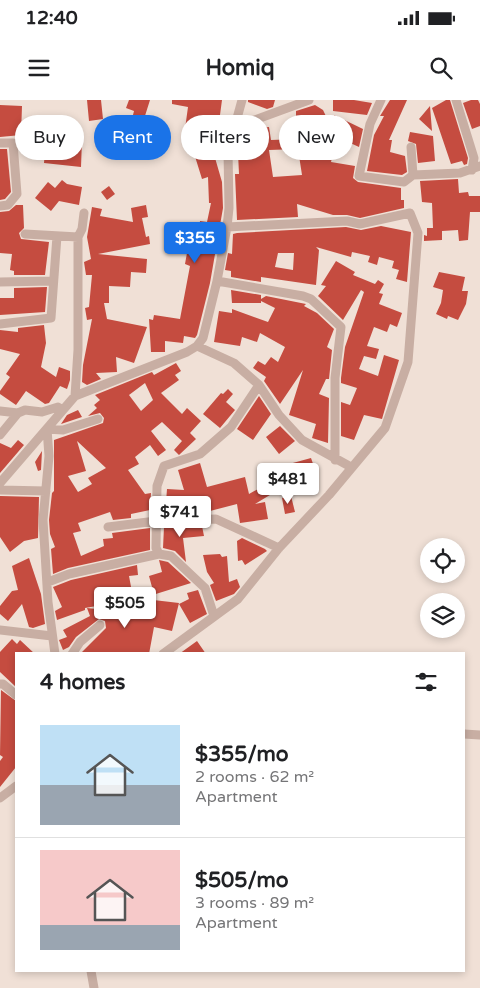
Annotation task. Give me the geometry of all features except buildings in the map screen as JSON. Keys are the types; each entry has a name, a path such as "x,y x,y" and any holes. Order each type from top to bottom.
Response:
{"street":[{"path":"237,115 242,100"},
{"path":"268,115 309,100"},
{"path":"380,100 370,124 359,176 404,182 414,175 460,173 476,168 456,100"},
{"path":"0,143 12,143 17,194 8,205 0,206"},
{"path":"411,147 414,175"},
{"path":"0,483 75,396 174,358 197,346 207,329 227,227 229,208 228,160"},
{"path":"75,396 78,350 78,237 82,230 84,213"},
{"path":"166,652 238,598 279,548 329,495 385,428 408,362 418,233 410,213 360,224 347,222 227,227"},
{"path":"25,234 78,237"},
{"path":"0,324 50,318 57,236"},
{"path":"0,282 52,281"},
{"path":"217,281 303,296 311,299 340,327 335,378 336,460"},
{"path":"197,346 234,363 259,385 279,414 302,440 351,467"},
{"path":"159,554 156,548 157,486 164,466 200,454 231,427 259,385"},
{"path":"0,435 18,413 25,410 42,412 58,407 63,410"},
{"path":"0,411 18,413"},
{"path":"46,429 62,430 98,419"},
{"path":"46,429 49,456 43,520 55,652"},
{"path":"0,490 46,491"},
{"path":"108,527 156,521 216,519 279,548"},
{"path":"48,582 69,574 159,554 171,556 205,588 214,616"},
{"path":"73,652 80,642 100,625"},
{"path":"0,630 52,636"},
{"path":"0,684 3,684 15,694"},
{"path":"465,734 480,735"},
{"path":"0,798 15,787"},
{"path":"92,972 94,988"}]}
